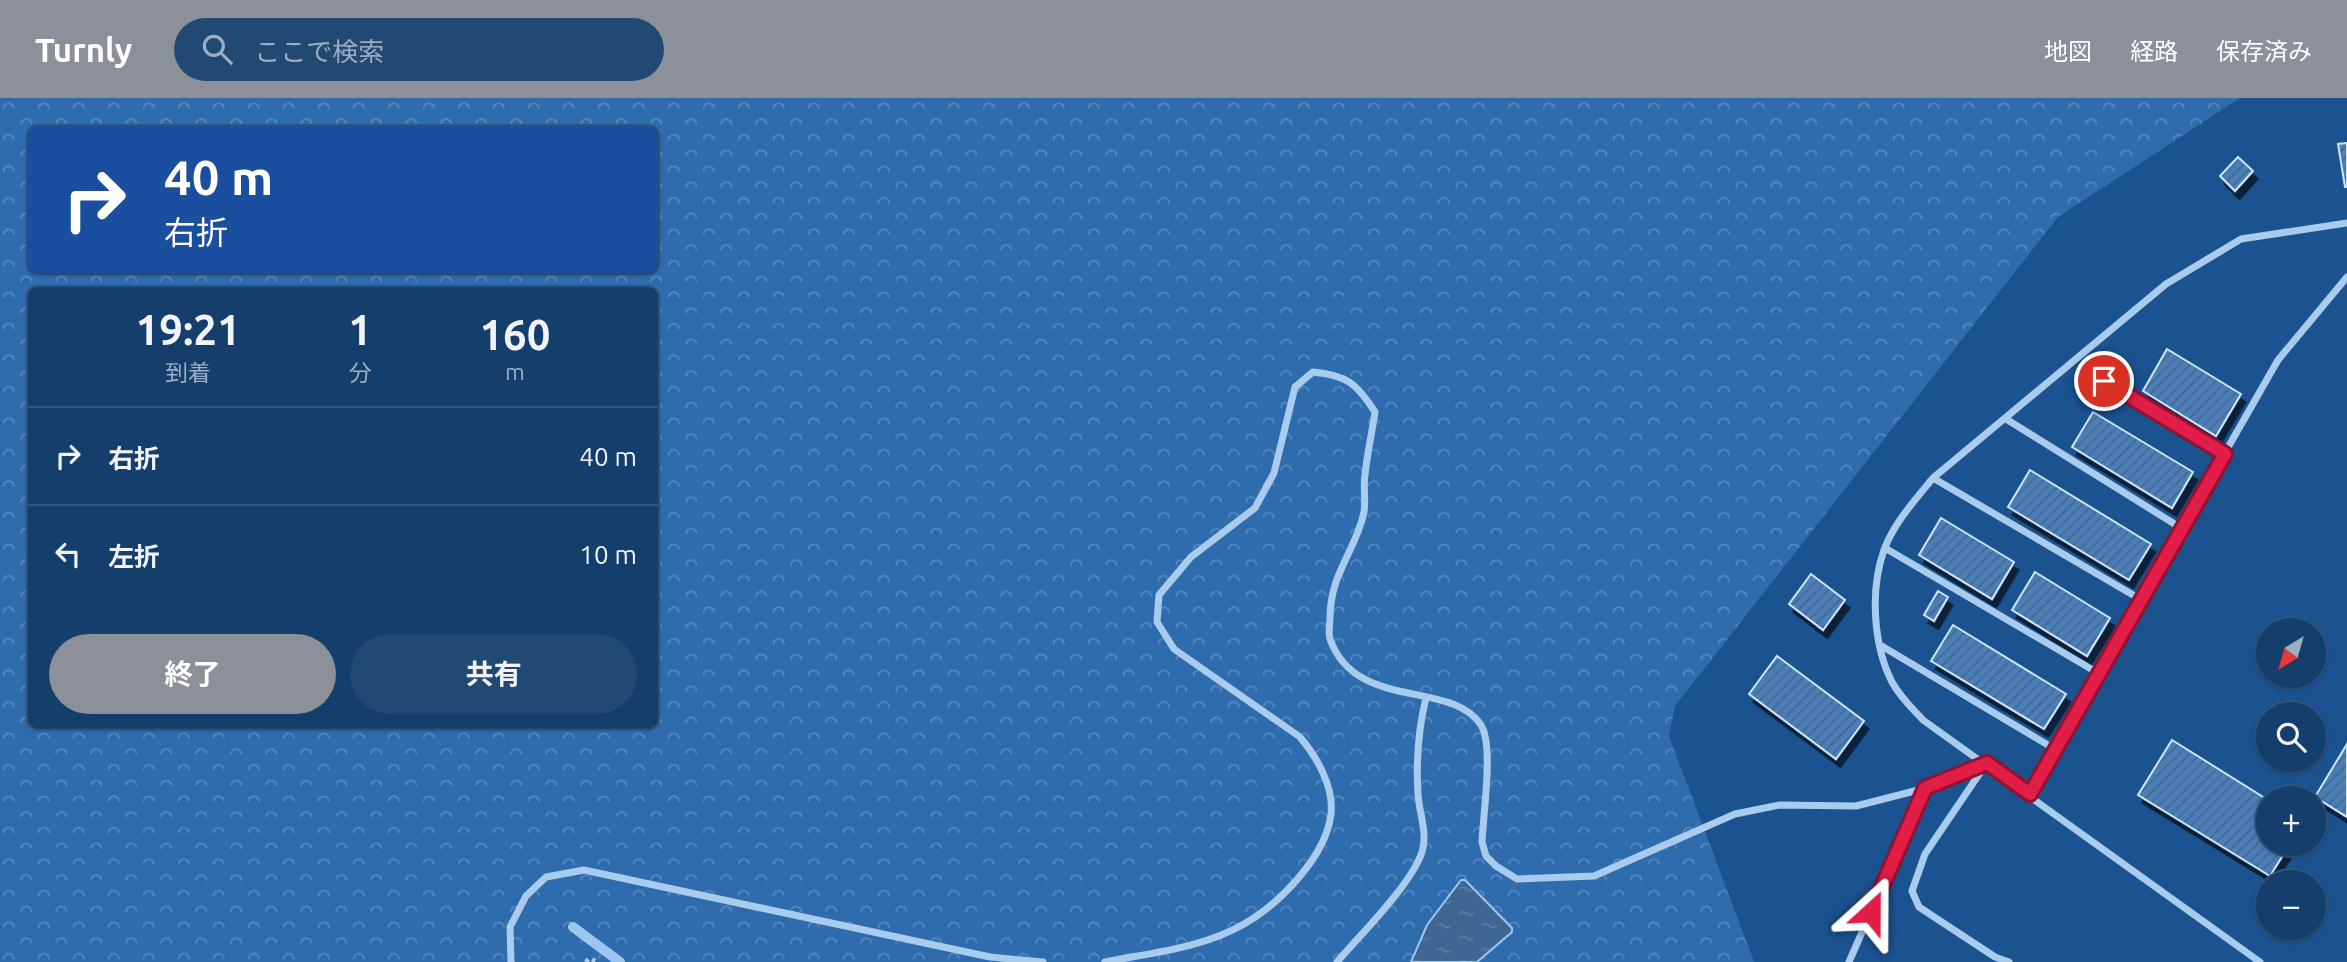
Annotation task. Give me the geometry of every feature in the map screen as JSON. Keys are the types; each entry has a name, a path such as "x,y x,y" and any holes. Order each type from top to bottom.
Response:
{"street":[{"path":"2260,962 1987,763 1923,720 1904,701 1893,682 1880,645 1877,587 1885,548 1905,513 1933,478 2166,285 2241,239 2347,223"},
{"path":"2030,794 2053,748 2278,360 2347,277"},
{"path":"1105,962 1177,948 1242,925 1292,886 1317,850 1331,815 1328,786 1314,753 1300,737 1174,649 1157,622 1159,595 1191,557 1255,508 1274,473 1295,387 1313,372 1335,374 1359,387 1375,412 1365,475 1365,511 1339,569 1330,602 1329,637 1348,670 1375,684 1456,705 1480,725 1486,746 1482,842 1486,856 1517,879 1594,876 1734,814 1780,805 1856,806 1925,788 1987,763"},
{"path":"2104,381 2225,454"},
{"path":"2006,419 2181,528"},
{"path":"1933,478 2140,599"},
{"path":"1885,548 2098,673"},
{"path":"1880,645 2053,748"},
{"path":"1337,962 1414,870 1423,850 1423,826 1418,796 1418,732 1426,698"},
{"path":"1987,763 1925,854 1912,891 1919,907 1995,957 2009,962"},
{"path":"1849,962 1925,788"},
{"path":"511,962 510,927 526,896 545,877 584,870 990,957 1043,962"}],"path":[{"path":"586,962 589,958 597,962"}],"green space":[{"path":"0,98 2240,98 2058,217 1675,706 1669,736 1754,962 0,962"}],"water":[{"path":"1461,880 1465,880 1512,928 1512,932 1477,962 1411,962 1427,925"}],"building":[{"path":"2347,143 2347,187 2345,187 2338,144"},
{"path":"2238,157 2253,171 2235,191 2220,176"},
{"path":"2167,349 2241,394 2216,436 2143,391"},
{"path":"2093,412 2193,472 2172,508 2072,447"},
{"path":"2030,470 2151,544 2129,580 2008,507"},
{"path":"1941,518 2014,562 1992,599 1919,555"},
{"path":"2035,572 2110,618 2087,656 2012,610"},
{"path":"1811,574 1845,600 1823,630 1789,604"},
{"path":"1938,591 1948,597 1934,621 1924,615"},
{"path":"1953,625 2066,694 2044,729 1931,661"},
{"path":"1777,656 1864,721 1836,759 1749,694"},
{"path":"2172,740 2256,792 2256,856 2282,856 2274,870 2260,870 2138,795"},
{"path":"2347,744 2347,817 2326,804 2326,786 2322,786"}],"waterway":[{"path":"573,927 620,962"}],"route":[{"path":"1871,912 1925,788 1987,763 2030,794 2053,748 2225,454 2104,381"}]}
